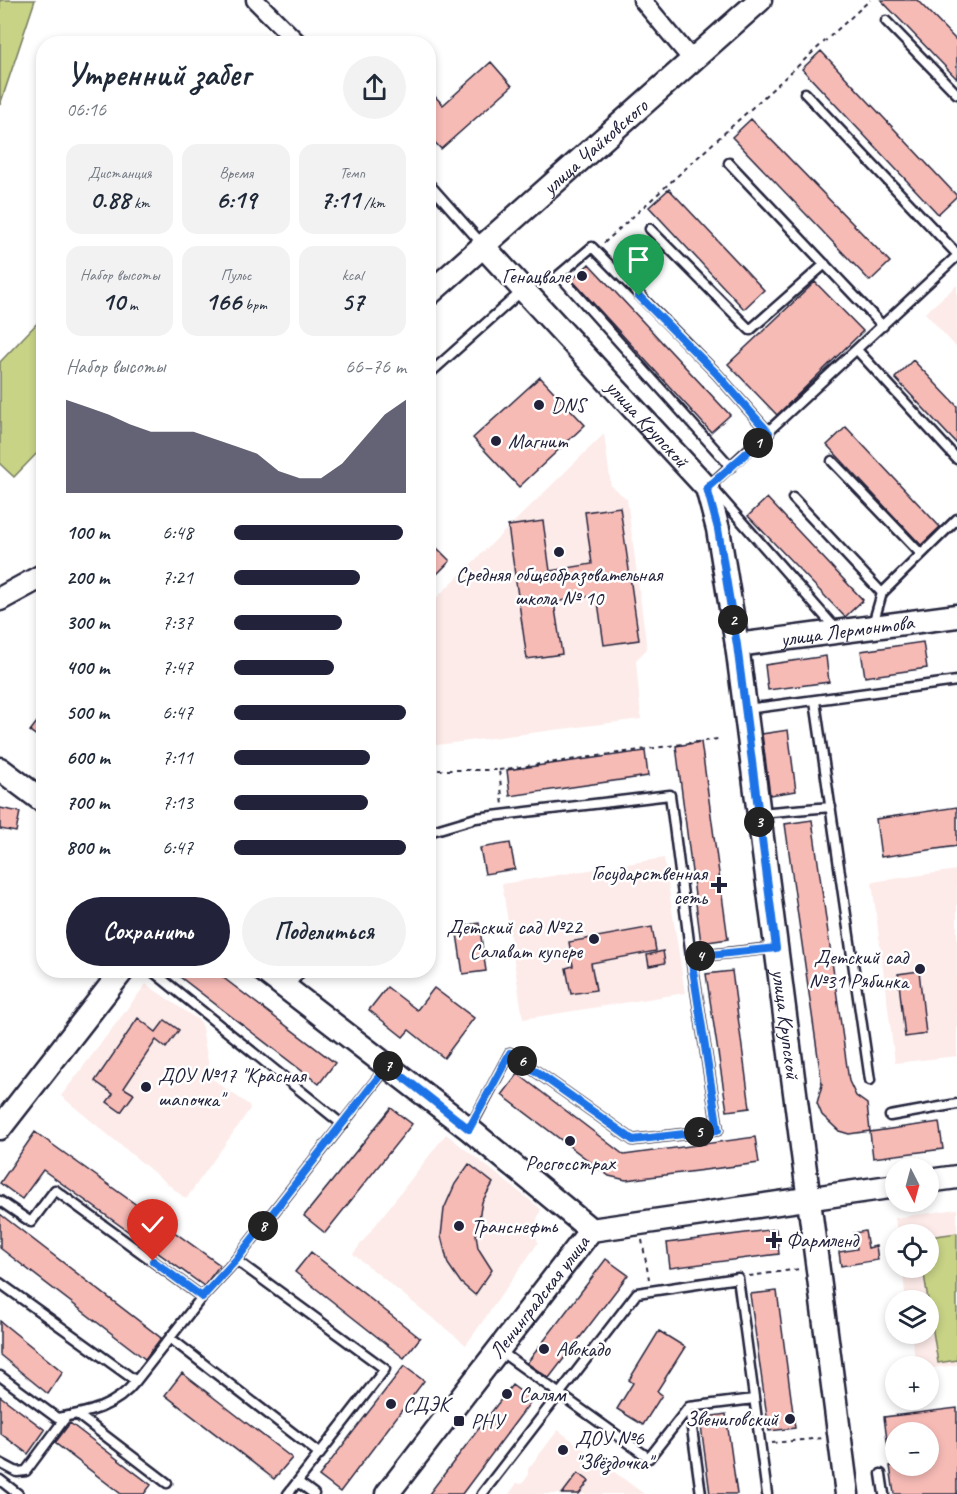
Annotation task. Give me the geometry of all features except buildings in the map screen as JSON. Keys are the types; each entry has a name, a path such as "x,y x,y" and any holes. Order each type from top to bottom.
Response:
{"street":[{"path":"255,0 291,36"},
{"path":"642,0 693,61"},
{"name":"улица Чайковского","path":"436,288 760,0"},
{"name":"улица Крупской","path":"483,246 709,487 737,645 847,1494"},
{"path":"0,599 36,579"},
{"name":"улица Лермонтова","path":"737,645 957,616"},
{"path":"0,770 36,795"},
{"path":"0,1128 117,978"},
{"path":"273,978 469,1129 591,1230"},
{"path":"939,1179 957,1177"},
{"name":"Ленинградская улица","path":"387,1494 591,1230 885,1188"}],"lane":[{"path":"886,21 957,94"},
{"path":"805,93 957,255 709,487 838,632"},
{"path":"729,163 883,326"},
{"path":"436,192 483,246"},
{"path":"650,229 750,330 825,264"},
{"path":"731,467 559,275 592,248 596,251 717,374 769,433"},
{"path":"436,368 525,289"},
{"path":"857,350 957,459"},
{"path":"832,460 921,554"},
{"path":"793,498 882,593"},
{"path":"873,627 882,593 957,519"},
{"path":"744,710 957,681"},
{"path":"815,701 870,1080"},
{"path":"436,828 504,814 670,795 691,957 718,1130 633,1140 510,1053 469,1129"},
{"path":"757,813 831,807"},
{"path":"691,957 776,948"},
{"path":"161,978 343,1125"},
{"path":"287,989 296,978"},
{"path":"0,1376 57,1418 97,1411 129,1390 202,1297 236,1260 388,1065"},
{"path":"890,1116 957,1104"},
{"path":"0,1201 31,1222 54,1190 202,1297"},
{"path":"236,1260 385,1369 288,1494"},
{"path":"482,1494 637,1293 738,1278 767,1494"},
{"path":"0,1283 136,1381"},
{"path":"170,1338 320,1454"},
{"path":"497,1349 558,1396 649,1458 689,1407 754,1399"},
{"path":"689,1407 701,1494"},
{"path":"78,1414 167,1483"},
{"path":"0,1463 17,1472 26,1471 66,1417"},
{"path":"881,1474 884,1494"},
{"path":"0,1480 18,1494"},
{"path":"298,1482 314,1494"}],"path":[{"path":"596,251 870,0"},
{"path":"436,770 499,770 718,739"},
{"path":"499,770 504,814"},
{"path":"639,1222 651,1291"},
{"path":"738,1278 816,1266"},
{"path":"760,1445 838,1436"}],"shaded area":[{"path":"957,285 957,348 925,313"},
{"name":"Средняя общеобразовательная школа № 10","path":"604,434 611,486 627,499 647,649 636,660 641,719 436,745 436,598"},
{"name":"Детский сад №22 Салават купере","path":"664,858 685,993 523,1019 502,884"},
{"name":"Детский сад №31 Рябинка","path":"957,870 957,1056 895,1063 872,882"},
{"name":"ДОУ №17 \"Красная шапочка\"","path":"146,984 201,1022 211,1078 249,1105 250,1109 186,1199 61,1096"},
{"path":"446,1134 541,1209 534,1228 538,1243 466,1345 353,1254"},
{"path":"957,1209 957,1365 939,1367 939,1356 915,1356 913,1344 939,1344 939,1290 905,1290 903,1278 939,1278 939,1224 896,1224 895,1218"},
{"name":"ДОУ №6 \"Звёздочка\"","path":"558,1430 644,1494 509,1494 517,1483 522,1484 528,1476 528,1469"}],"green space":[{"path":"0,0 35,0 0,105"},
{"path":"36,324 36,454 14,477 0,464 0,362"},
{"path":"957,1233 957,1360 939,1363 935,1344 939,1344 939,1290 926,1290 925,1278 939,1278 939,1236"}],"place":[{"name":"Генацвале","path":"582,276"},
{"name":"DNS","path":"539,405"},
{"name":"Магнит","path":"496,441"},
{"name":"Средняя общеобразовательная школа № 10","path":"559,552"},
{"name":"Государственная сеть","path":"719,885"},
{"name":"Детский сад №22 Салават купере","path":"594,939"},
{"name":"Детский сад №31 Рябинка","path":"920,969"},
{"name":"ДОУ №17 \"Красная шапочка\"","path":"146,1087"},
{"name":"Росгосстрах","path":"570,1141"},
{"name":"Транснефть","path":"459,1226"},
{"name":"Фармленд","path":"774,1240"},
{"name":"Авокадо","path":"544,1349"},
{"name":"Салям","path":"507,1394"},
{"name":"СДЭК","path":"391,1404"},
{"name":"Звениговский","path":"790,1419"},
{"name":"РНУ","path":"459,1421"},
{"name":"ДОУ №6 \"Звёздочка\"","path":"563,1450"}],"route":[{"path":"153,1261 202,1297 236,1260 388,1065 469,1129 510,1053 633,1140 718,1130 691,957 776,948 737,645 718,529 707,488 769,433 717,374 639,296"}]}
